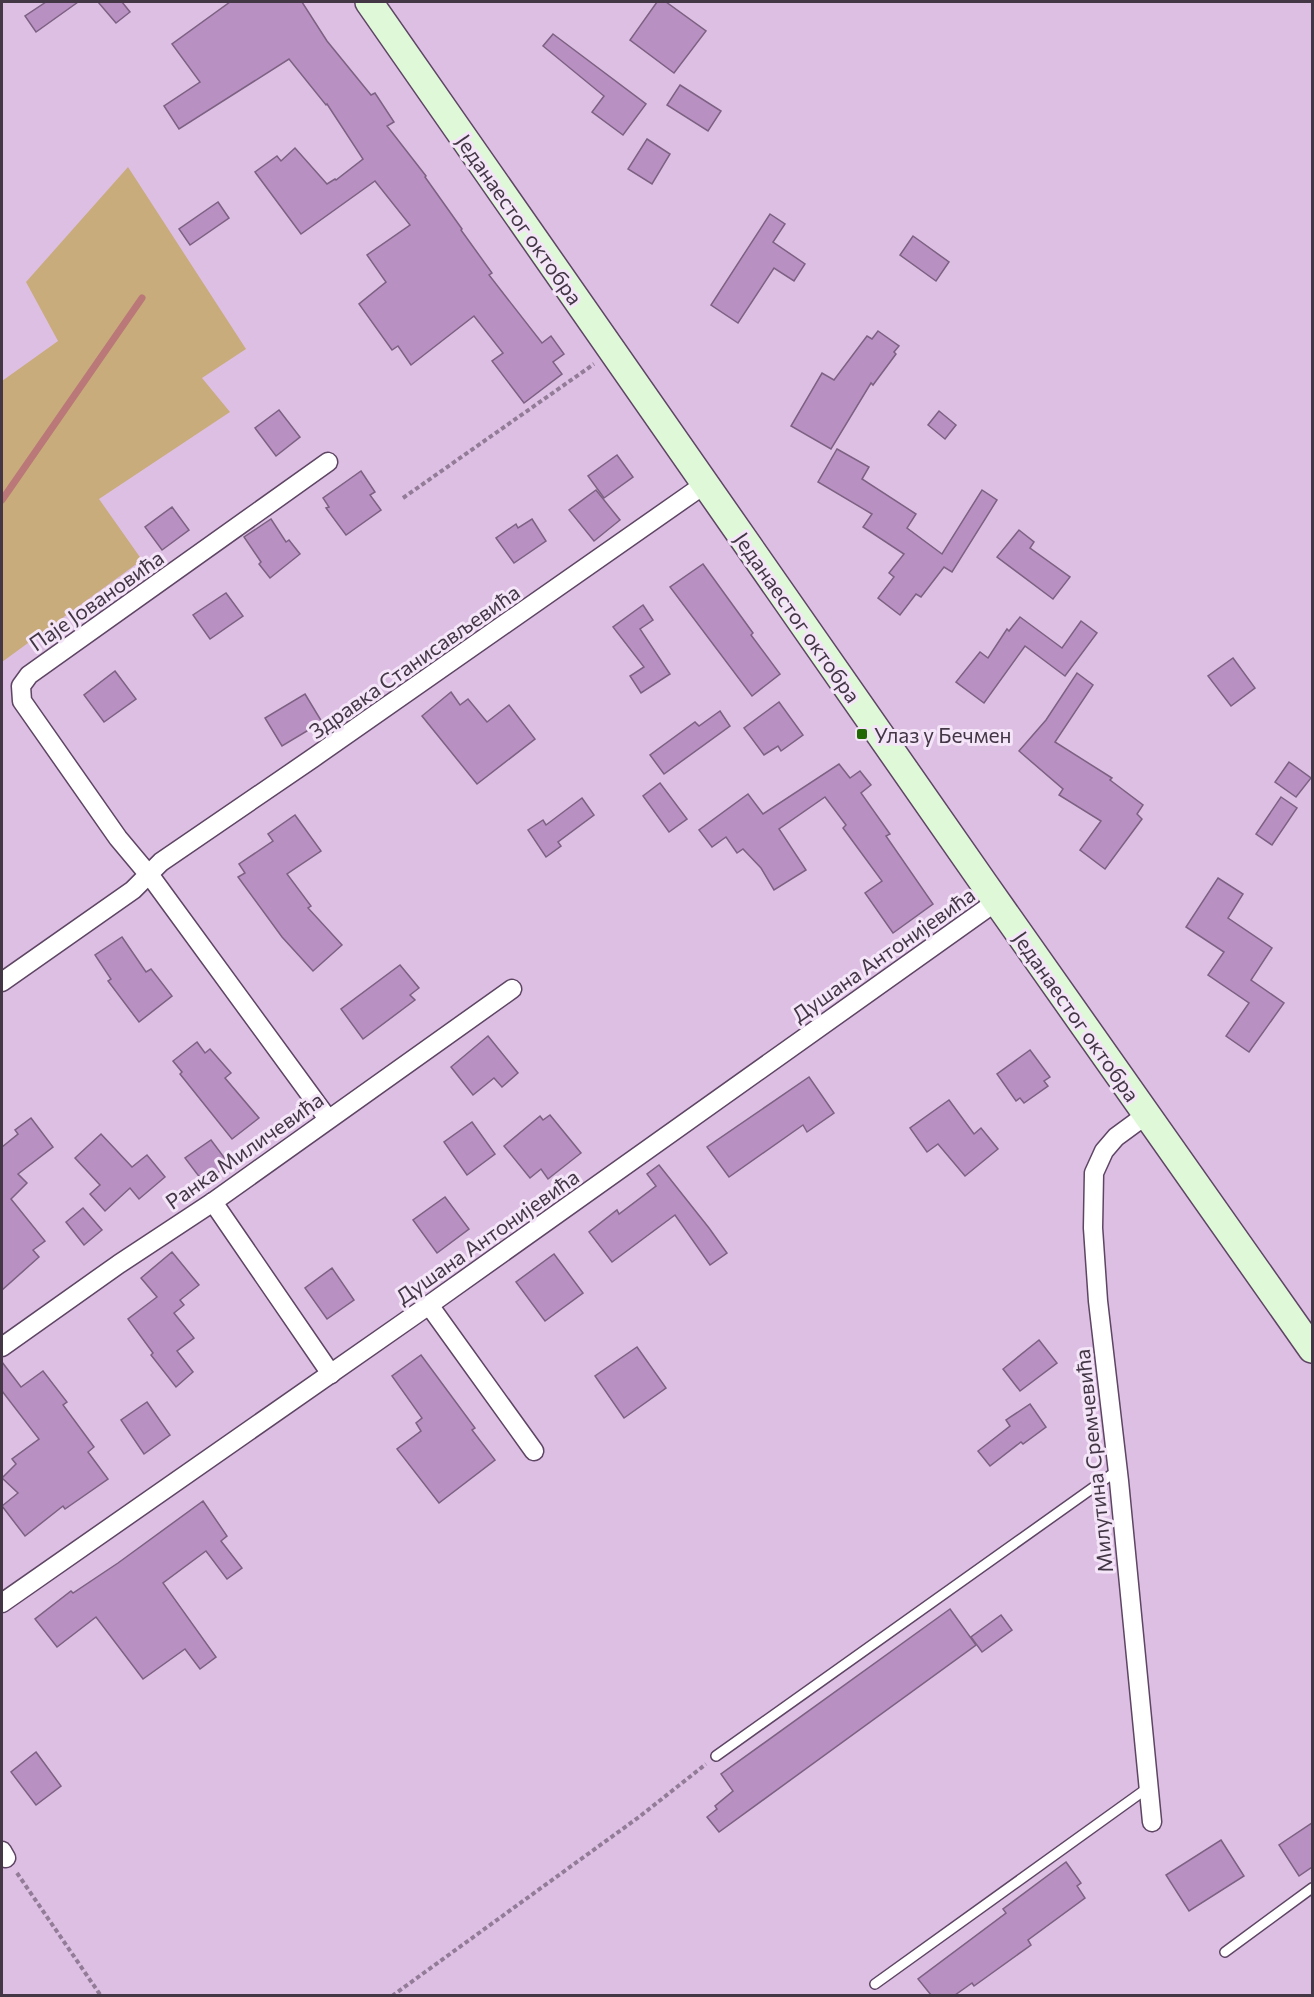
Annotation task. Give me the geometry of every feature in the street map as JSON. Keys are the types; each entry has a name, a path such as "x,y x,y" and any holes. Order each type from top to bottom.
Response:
{"main road":[{"name":"Једанаестог октобра","path":"369,2 1312,1349"}],"street":[{"name":"Паје Јовановића","path":"149,874 118,838 22,701 21,686 29,675 328,462"},
{"name":"Здравка Станисављевића","path":"2,982 133,890 161,862 314,758 705,484"},
{"path":"149,874 328,1119"},
{"name":"Душана Антонијевића","path":"2,1603 429,1305 997,901"},
{"name":"Ранка Миличевића","path":"2,1347 119,1264 213,1202 512,989"},
{"name":"Милутина Сремчевића","path":"1146,1114 1116,1137 1104,1151 1094,1173 1093,1228 1098,1301 1118,1470 1152,1822"},
{"path":"213,1202 331,1374"},
{"path":"429,1305 534,1451"}],"lane":[{"path":"716,1756 1118,1470"},
{"path":"875,1984 1149,1787"},
{"path":"1225,1952 1312,1887"}],"path":[{"path":"403,498 613,352"},
{"path":"392,1995 639,1817 716,1756"},
{"path":"4,1854 101,1995"}],"shaded area":[{"path":"128,167 246,349 202,378 230,412 99,499 142,560 2,662 2,381 58,341 26,282"}],"building":[{"path":"46,2 78,2 36,32 25,16"},
{"path":"98,2 122,2 130,12 116,23"},
{"path":"230,2 302,2 327,41 371,95 375,93 394,122 387,126 426,176 492,273 489,275 542,343 551,336 564,354 553,362 562,374 524,403 492,361 503,353 474,316 411,365 398,346 392,350 359,304 386,282 367,255 410,225 375,181 301,234 255,172 277,156 281,161 295,148 327,184 336,180 363,159 327,104 289,59 179,129 164,106 200,82 172,44"},
{"path":"657,2 666,2 706,31 674,73 630,40"},
{"path":"553,34 646,104 623,135 592,112 604,96 543,46"},
{"path":"680,85 721,111 708,131 667,105"},
{"path":"647,139 670,154 652,184 628,169"},
{"path":"218,202 229,218 190,245 179,229"},
{"path":"770,214 785,224 773,242 805,264 794,281 774,268 738,323 711,305"},
{"path":"913,236 949,262 936,281 900,255"},
{"path":"878,331 899,346 894,352 896,354 873,385 871,383 831,449 791,426 822,373 834,380 867,336 872,339"},
{"path":"279,410 300,437 276,456 255,428"},
{"path":"939,411 956,425 945,439 928,425"},
{"path":"837,449 869,467 862,479 916,514 907,528 942,554 982,490 997,500 952,572 944,567 921,597 916,594 900,615 878,598 894,577 889,573 904,554 863,527 872,514 818,482"},
{"path":"617,455 633,477 604,498 588,476"},
{"path":"361,471 375,492 370,495 381,510 346,535 326,508 329,507 323,498"},
{"path":"596,490 620,520 594,541 569,510"},
{"path":"172,507 189,530 162,550 145,527"},
{"path":"271,519 286,542 289,540 300,554 270,578 244,537"},
{"path":"532,519 546,541 514,563 496,538 516,524 518,528"},
{"path":"1019,530 1034,542 1030,548 1070,577 1053,599 997,557"},
{"path":"703,564 780,674 752,696 670,587"},
{"path":"226,593 243,616 210,639 193,615"},
{"path":"643,605 653,620 640,629 670,674 641,693 630,676 644,667 613,627"},
{"path":"1020,617 1062,648 1081,621 1097,633 1065,676 1025,646 984,703 956,682 980,652 988,658 1007,629 1009,631"},
{"path":"1233,658 1255,688 1231,706 1208,676"},
{"path":"115,671 136,699 104,722 84,695"},
{"path":"1077,673 1093,685 1055,742 1112,778 1110,780 1143,805 1137,814 1142,819 1105,869 1080,850 1101,821 1059,795 1063,789 1019,751 1046,720"},
{"path":"451,692 460,705 468,699 487,722 509,705 535,739 477,784 422,716"},
{"path":"305,694 322,722 282,746 265,718"},
{"path":"779,702 803,735 781,751 778,746 764,755 744,728"},
{"path":"720,711 730,726 664,774 650,755 695,722 699,726"},
{"path":"1289,762 1311,778 1296,797 1275,782"},
{"path":"839,764 850,778 860,771 871,785 861,793 890,834 886,836 933,904 893,933 865,893 882,881 843,828 846,825 825,797 779,829 806,870 774,890 761,868 743,849 737,853 726,837 712,847 699,830 748,794 763,814"},
{"path":"660,783 687,819 669,832 643,796"},
{"path":"1281,797 1297,808 1272,845 1256,834"},
{"path":"582,798 594,815 558,842 561,846 546,857 528,830 543,820 546,825"},
{"path":"295,815 321,851 287,874 311,906 308,908 342,945 313,971 282,937 238,877 245,873 239,864 273,841 268,834"},
{"path":"1218,878 1243,894 1228,918 1272,948 1251,980 1284,1003 1249,1052 1226,1036 1249,1003 1208,975 1224,952 1186,927"},
{"path":"122,937 146,972 151,969 172,996 139,1022 108,981 111,979 95,955"},
{"path":"400,965 419,988 410,995 415,1000 363,1039 341,1009"},
{"path":"488,1036 518,1073 502,1087 494,1078 473,1095 451,1067"},
{"path":"197,1042 205,1053 210,1049 231,1073 225,1078 259,1118 232,1139 180,1074 182,1072 173,1061"},
{"path":"1030,1050 1050,1077 1044,1081 1048,1086 1024,1103 1020,1098 1016,1101 997,1074"},
{"path":"809,1077 834,1113 807,1132 803,1125 729,1177 707,1147"},
{"path":"949,1100 974,1134 981,1128 998,1149 965,1176 938,1144 927,1152 910,1128"},
{"path":"550,1115 581,1153 548,1179 541,1169 530,1178 504,1146 540,1116 543,1120"},
{"path":"31,1118 53,1147 18,1174 27,1183 11,1199 45,1241 33,1250 39,1257 2,1290 2,1147 18,1134 15,1130"},
{"path":"472,1122 495,1154 467,1175 444,1142"},
{"path":"101,1134 132,1167 147,1155 165,1177 139,1199 130,1188 105,1211 90,1194 100,1185 75,1158"},
{"path":"211,1140 229,1164 204,1183 185,1158"},
{"path":"659,1165 727,1253 710,1265 675,1215 612,1262 589,1232 617,1210 619,1214 656,1186 647,1174"},
{"path":"445,1197 469,1229 437,1253 413,1220"},
{"path":"83,1208 102,1230 84,1245 66,1222"},
{"path":"172,1252 199,1285 180,1300 184,1305 174,1313 194,1338 177,1351 193,1372 176,1387 151,1355 153,1353 128,1319 157,1297 141,1278"},
{"path":"554,1254 583,1293 545,1321 516,1282"},
{"path":"332,1268 354,1300 327,1319 305,1288"},
{"path":"1039,1340 1057,1363 1020,1391 1003,1369"},
{"path":"637,1347 666,1388 624,1418 595,1376"},
{"path":"421,1355 475,1428 472,1430 495,1460 439,1503 397,1449 421,1431 416,1423 422,1418 392,1376"},
{"path":"2,1362 21,1387 43,1371 67,1402 63,1405 94,1447 88,1452 108,1479 65,1509 63,1506 25,1536 2,1506 18,1493 2,1478 16,1464 12,1459 39,1439 2,1391"},
{"path":"147,1402 170,1435 144,1454 121,1420"},
{"path":"1030,1404 1046,1427 1023,1444 1021,1442 990,1466 978,1451 1010,1426 1006,1420"},
{"path":"203,1501 227,1536 221,1541 242,1568 227,1579 206,1551 163,1583 216,1657 200,1669 185,1649 143,1679 96,1617 57,1647 35,1619 71,1591 73,1593 118,1563"},
{"path":"950,1609 976,1645 719,1832 707,1817 717,1809 715,1806 733,1791 721,1774"},
{"path":"1001,1615 1012,1630 982,1652 971,1637"},
{"path":"36,1752 61,1786 36,1805 11,1772"},
{"path":"1312,1823 1312,1867 1299,1876 1279,1845"},
{"path":"1221,1840 1244,1876 1189,1911 1166,1875"},
{"path":"1066,1862 1081,1883 1077,1886 1085,1898 1028,1940 1031,1945 974,1986 972,1983 955,1995 931,1995 918,1979 1006,1913 1003,1909"}],"waterway":[{"path":"2,500 142,298"}],"place":[{"name":"Улаз у Бечмен","path":"862,734"}]}
